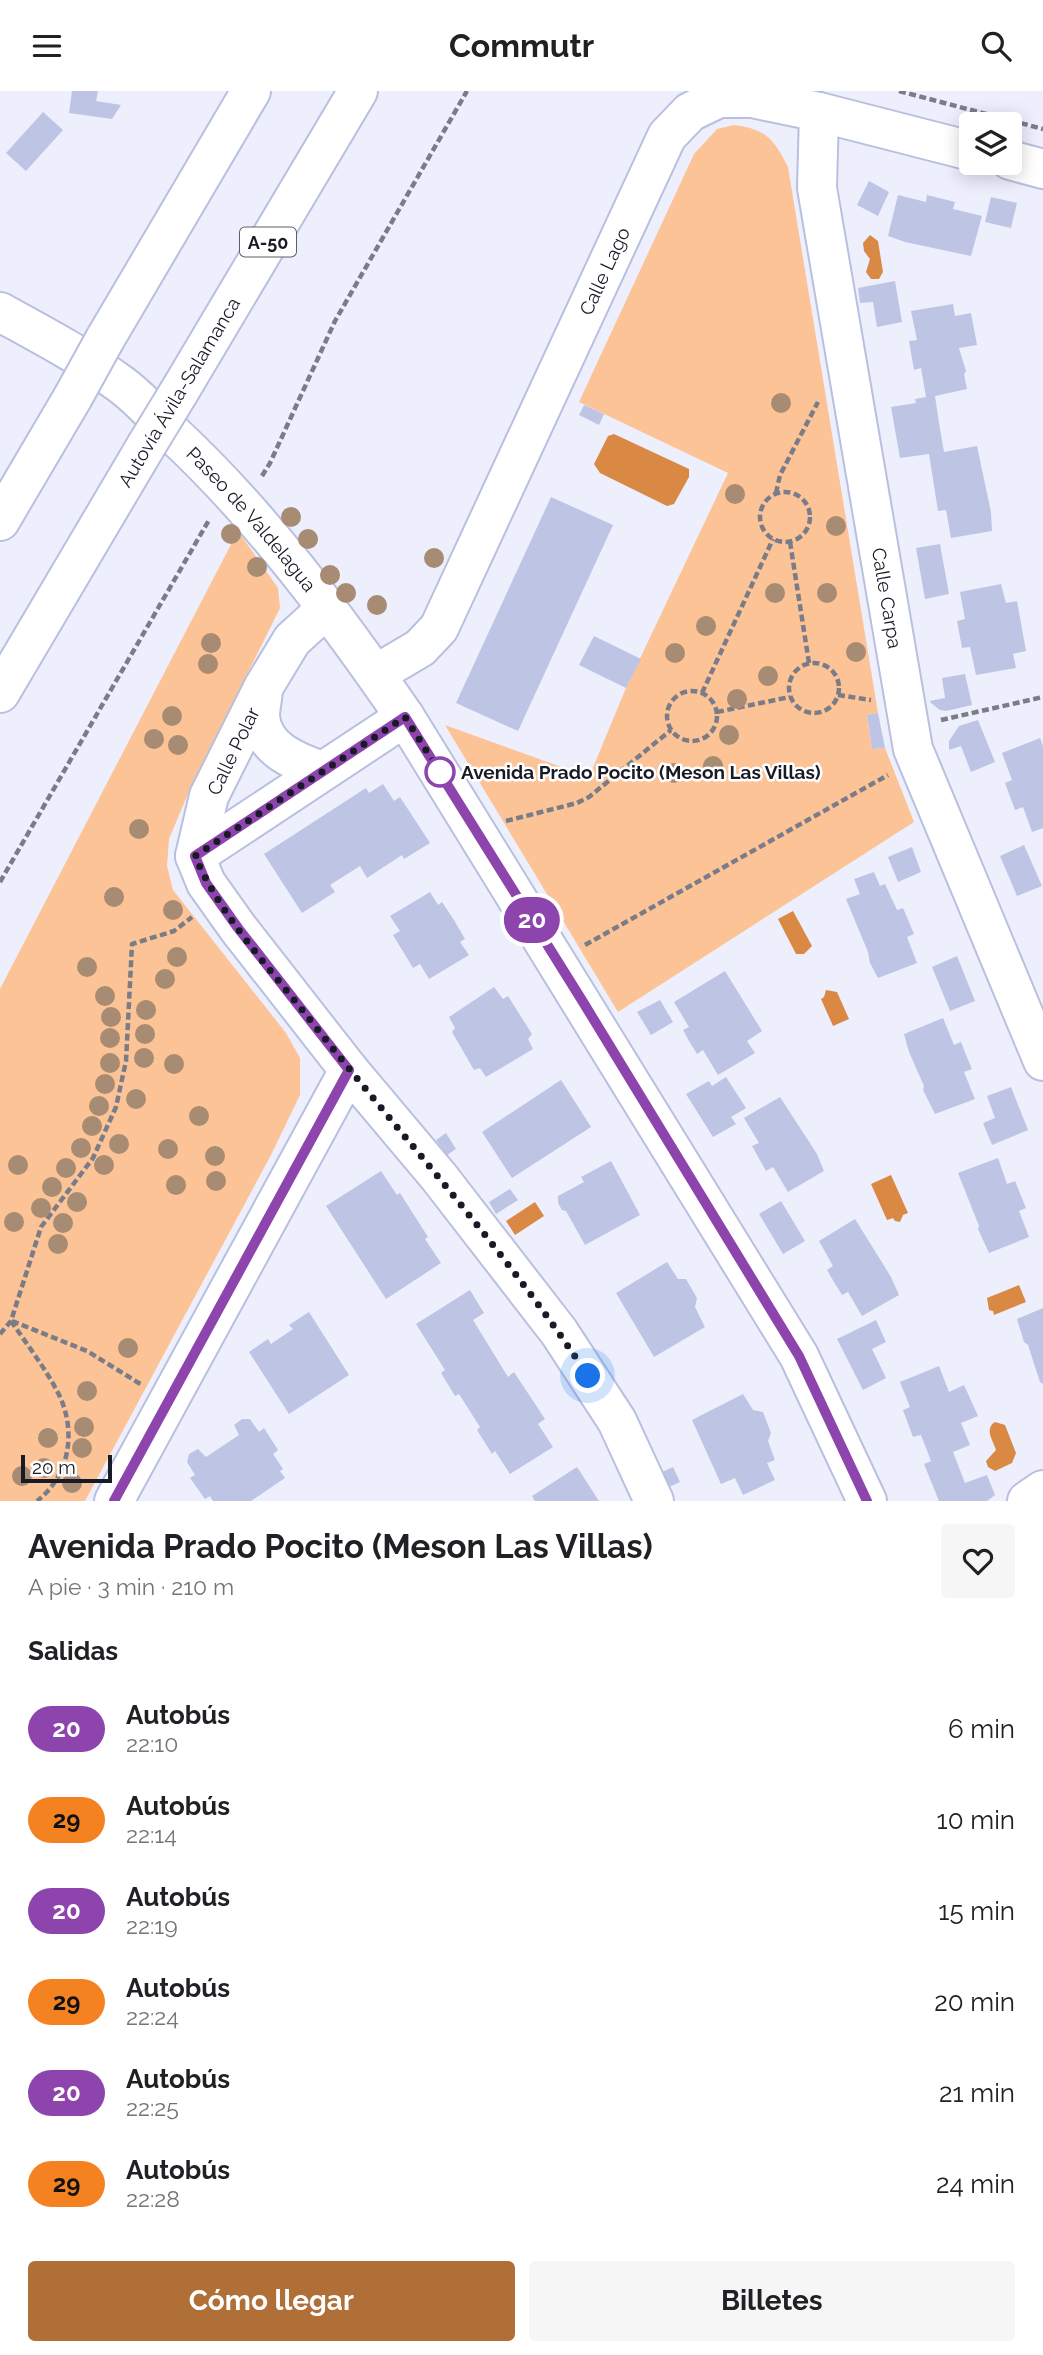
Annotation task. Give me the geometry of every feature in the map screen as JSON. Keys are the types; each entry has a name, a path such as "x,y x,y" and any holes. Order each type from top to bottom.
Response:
{"main road":[{"path":"0,521 251,91"},
{"name":"Autovía Ávila-Salamanca","path":"0,693 358,91"},
{"name":"Calle Lago","path":"376,674 420,647 439,628 667,136 690,112 719,98 752,98 959,148"},
{"name":"Calle Carpa","path":"819,112 817,188 913,749 1043,1061"},
{"path":"1022,163 1043,169"},
{"name":"Paseo de Valdelagua","path":"0,312 120,384 200,458 327,608 376,674 583,1002 799,1356 867,1501"},
{"name":"Calle Polar","path":"195,856 209,796 264,688 292,640 327,608"},
{"name":"Calle Polar","path":"264,688 260,718 268,739 281,753 322,771"},
{"path":"405,717 195,856 206,883 238,928 349,1070 439,1177 559,1332 617,1421 654,1501"},
{"path":"114,1501 349,1070"},
{"path":"1027,1501 1043,1490"}],"path":[{"path":"0,882 235,497 270,463 335,321 467,91"},
{"path":"899,91 1043,129"},
{"path":"776,493 780,475 821,398"},
{"path":"788,491 799,496 807,505 810,517 807,528 790,542 773,539 764,532 759,521 760,509 766,499 776,493 788,491"},
{"path":"702,693 773,539"},
{"path":"790,542 808,663"},
{"path":"808,663 823,664 833,671 839,682 838,695 832,706 821,712 808,713 797,707 790,697 792,675 808,663"},
{"path":"691,691 702,693 714,704 717,712 716,723 710,733 701,739 689,741 679,738 671,730 667,720 667,709 672,700 680,693 691,691"},
{"path":"838,695 882,702"},
{"path":"717,712 790,697"},
{"path":"928,723 1043,697"},
{"path":"499,824 577,803 589,797 671,730"},
{"path":"577,950 898,770"},
{"path":"0,1334 11,1321 41,1227 93,1158 116,1107 126,1061 132,944 174,931 198,913"},
{"path":"11,1321 87,1351 150,1390"},
{"path":"11,1321 57,1390 69,1429 67,1458 52,1489 37,1501"}],"shaded area":[{"path":"734,125 754,129 768,137 788,167 878,713 867,715 872,749 885,748 914,822 618,1012 445,725 589,777 626,688 728,473 579,402 694,154 717,129"},
{"path":"870,235 878,241 883,272 879,279 871,279 866,272 870,259 864,251 863,243"},
{"path":"614,434 689,469 689,477 674,504 667,506 600,473 594,464 608,436"},
{"path":"238,531 278,588 280,608 190,789 169,839 167,866 173,890 286,1033 300,1058 300,1095 271,1155 85,1501 0,1501 0,989"},
{"path":"793,911 812,946 804,954 796,954 778,919"},
{"path":"826,990 837,992 849,1019 833,1026 821,999"},
{"path":"891,1175 908,1213 903,1215 900,1222 893,1218 887,1220 871,1184"},
{"path":"535,1202 544,1216 515,1235 506,1221"},
{"path":"1019,1285 1026,1302 994,1315 993,1311 989,1310 987,1298"},
{"path":"995,1422 1005,1425 1016,1453 1012,1463 995,1471 988,1467 986,1461 996,1450 990,1431"}],"building":[{"path":"72,91 98,91 96,101 121,105 112,119 69,113"},
{"path":"43,112 63,130 26,171 6,153"},
{"path":"869,181 889,192 878,216 857,205"},
{"path":"898,195 926,202 927,195 955,202 953,209 982,216 971,256 888,236"},
{"path":"991,197 1017,203 1011,228 985,222"},
{"path":"895,281 902,322 877,327 873,302 860,303 858,288"},
{"path":"953,304 955,316 971,313 977,345 959,348 966,371 964,374 967,389 935,396 939,423 944,452 977,446 991,512 992,531 951,538 946,510 938,511 929,454 900,458 891,407 916,403 915,399 926,397 921,368 914,370 909,341 917,340 911,311"},
{"path":"584,405 604,414 599,425 579,415"},
{"path":"551,497 613,525 518,731 456,703"},
{"path":"940,544 949,594 925,599 916,548"},
{"path":"1001,584 1006,603 1017,601 1026,651 1013,654 1016,668 976,675 970,647 962,648 957,621 965,619 960,592"},
{"path":"594,636 641,659 626,688 579,665"},
{"path":"965,674 972,705 946,711 931,703 930,701 945,698 942,678"},
{"path":"878,713 885,748 872,749 867,715"},
{"path":"978,720 995,762 971,772 961,746 949,750 949,741 959,726"},
{"path":"1040,738 1043,746 1043,828 1032,832 1023,807 1015,810 1005,783 1012,780 1002,753"},
{"path":"383,784 394,801 400,797 430,843 404,859 402,855 367,878 360,866 330,885 335,892 302,913 264,854 366,788 369,793"},
{"path":"1024,845 1042,886 1017,896 1000,856"},
{"path":"912,847 921,872 898,882 888,857"},
{"path":"874,872 880,886 885,884 897,910 903,908 914,934 907,937 917,963 878,978 846,899 860,894 854,879"},
{"path":"430,892 438,905 442,902 454,920 465,939 460,942 469,955 429,979 420,964 413,968 393,935 400,931 390,916"},
{"path":"957,956 975,1001 950,1011 932,967"},
{"path":"725,971 762,1031 747,1041 755,1053 718,1075 703,1050 697,1054 689,1041 683,1030 689,1027 674,1002"},
{"path":"494,987 503,999 508,996 532,1034 528,1039 533,1049 486,1077 480,1068 474,1070 452,1032 455,1028 449,1017"},
{"path":"660,1000 673,1022 651,1035 637,1012"},
{"path":"943,1018 954,1045 961,1042 972,1069 964,1072 975,1099 935,1114 923,1090 924,1086 904,1034"},
{"path":"726,1077 746,1108 731,1117 736,1124 713,1137 686,1094 709,1081 712,1086"},
{"path":"561,1080 591,1127 512,1178 482,1132"},
{"path":"1011,1087 1028,1130 992,1145 983,1123 995,1118 987,1096"},
{"path":"780,1097 817,1154 824,1171 788,1192 773,1167 766,1171 752,1146 759,1143 744,1118"},
{"path":"446,1133 456,1149 447,1155 436,1140"},
{"path":"998,1158 1007,1184 1015,1181 1026,1208 1019,1211 1029,1237 989,1253 958,1173"},
{"path":"611,1161 640,1215 585,1245 566,1211 562,1210 558,1203 558,1196 584,1182 581,1177"},
{"path":"381,1171 397,1195 400,1193 441,1263 386,1299 326,1206"},
{"path":"510,1189 518,1200 496,1214 489,1202"},
{"path":"781,1201 805,1241 783,1254 759,1214"},
{"path":"855,1219 899,1295 862,1316 848,1292 842,1295 827,1270 833,1266 819,1241"},
{"path":"667,1262 678,1279 686,1279 697,1298 695,1307 705,1327 654,1357 616,1293"},
{"path":"470,1290 484,1313 473,1320 508,1377 514,1372 545,1419 538,1424 553,1447 510,1474 495,1451 492,1454 477,1430 480,1427 459,1394 455,1396 441,1373 445,1370 416,1324"},
{"path":"1043,1308 1043,1384 1017,1319"},
{"path":"309,1312 349,1375 289,1414 249,1352 268,1339 271,1344 293,1329 289,1325"},
{"path":"876,1320 886,1342 872,1349 886,1378 863,1390 837,1339"},
{"path":"939,1366 949,1392 964,1385 978,1416 961,1423 970,1445 953,1452 965,1483 987,1475 995,1495 987,1501 939,1501 924,1464 931,1461 921,1435 913,1437 903,1410 910,1407 900,1382"},
{"path":"743,1394 753,1410 763,1412 771,1433 768,1441 775,1460 767,1463 775,1480 743,1495 735,1478 721,1484 692,1420"},
{"path":"242,1419 250,1419 259,1432 264,1428 278,1450 273,1454 283,1469 280,1471 285,1478 251,1501 213,1501 210,1496 205,1499 190,1478 195,1475 187,1462 189,1454 198,1449 206,1457 239,1435 234,1425"},
{"path":"577,1467 599,1501 535,1501 532,1496"},
{"path":"673,1467 680,1482 667,1488 660,1473"}],"bus line":[{"name":"20","path":"114,1501 349,1070 238,928 206,883 195,856 405,717 799,1356 867,1501"}],"place":[{"name":"Avenida Prado Pocito (Meson Las Villas)","path":"440,772"}],"route":[{"path":"440,772 443,777 405,717 195,856 206,883 238,928 349,1070 439,1177 559,1332 588,1376"}]}
